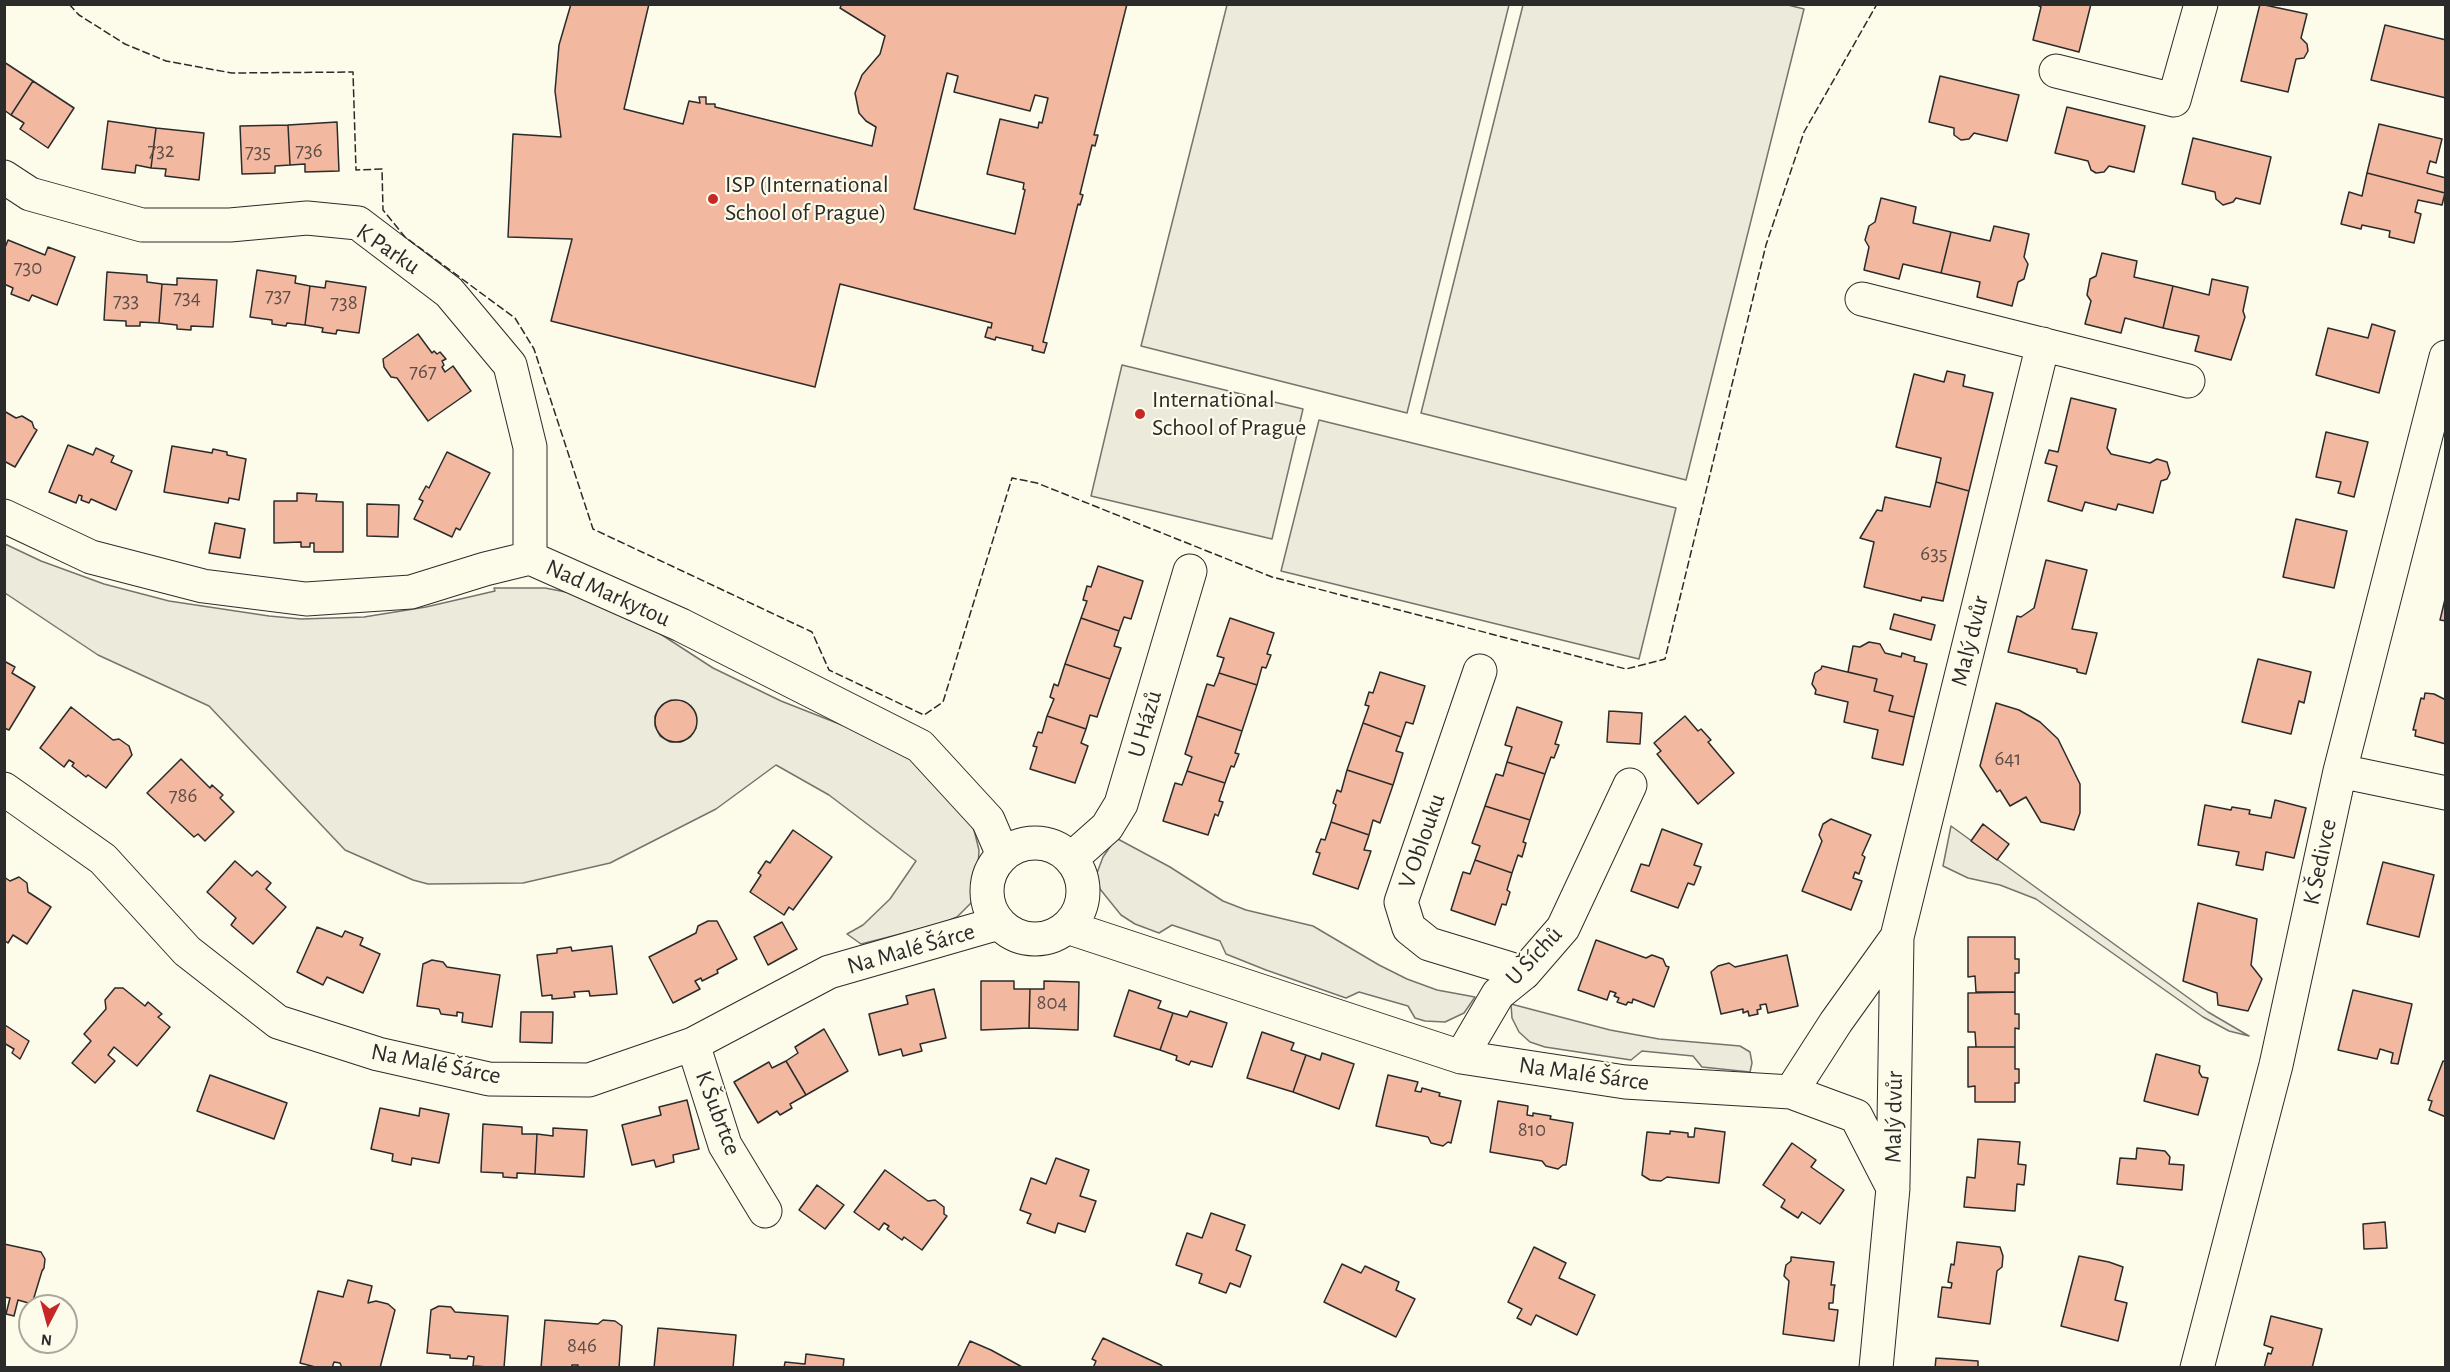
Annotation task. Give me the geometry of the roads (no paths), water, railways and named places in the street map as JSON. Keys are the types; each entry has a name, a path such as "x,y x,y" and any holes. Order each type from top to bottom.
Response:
{"street":[{"path":"2056,71 2174,100 2201,4"},
{"name":"K Parku","path":"4,177 30,194 142,225 230,225 307,218 358,223 449,292 510,365 530,447 530,558"},
{"path":"1862,299 2188,381"},
{"name":"Malý dvůr","path":"1893,1188 1897,937 2043,344"},
{"name":"K Šedivce","path":"2197,1368 2276,1065 2340,771 2445,357"},
{"name":"Nad Markytou","path":"4,516 91,557 203,586 306,599 411,592 530,558 681,624 920,746 988,820 1003,855"},
{"name":"U Házů","path":"1071,859 1107,827 1121,804 1190,571"},
{"name":"V Oblouku","path":"1480,671 1401,902 1409,927 1429,944 1524,973"},
{"path":"2340,771 2445,793"},
{"name":"U Šíchů","path":"1461,1057 1497,994 1524,973 1563,928 1630,785"},
{"name":"Na Malé Šárce","path":"4,789 103,860 187,951 278,1022 378,1054 489,1079 589,1080 693,1044 829,972 999,923"},
{"path":"1003,855 1016,847 1030,843 1045,844 1059,849 1071,859 1079,871 1083,886 1082,901 1077,915 1067,927"},
{"name":"Na Malé Šárce","path":"1003,855 991,874 987,896 991,910 999,923 1011,933 1025,938 1040,939 1055,935 1067,927 1461,1057 1625,1082 1791,1092 1856,1116 1893,1188"},
{"name":"Malý dvůr","path":"1791,1092 1836,1022 1897,937"},
{"name":"K Šubrtce","path":"693,1044 725,1145 765,1211"},
{"path":"1876,1368 1893,1188"}],"place":[{"name":"ISP (International School of Prague)","path":"713,199"},
{"name":"International School of Prague","path":"1140,414"}]}
